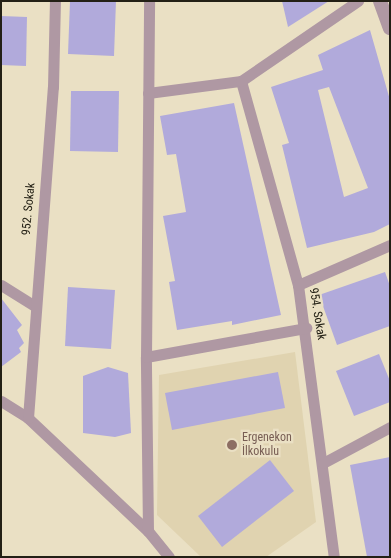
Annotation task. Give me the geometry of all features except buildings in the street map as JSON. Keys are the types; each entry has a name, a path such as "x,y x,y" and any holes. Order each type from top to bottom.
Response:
{"street":[{"name":"952. Sokak","path":"28,418 53,87 55,1"},
{"path":"148,531 146,357 149,1"},
{"path":"148,93 241,81 358,1"},
{"path":"380,1 390,28"},
{"name":"954. Sokak","path":"241,81 298,285 306,328 334,557"},
{"path":"298,285 390,245"},
{"path":"1,285 35,306"},
{"path":"146,357 306,328"},
{"path":"1,401 28,418 148,531 169,557"},
{"path":"323,463 390,427"}],"shaded area":[{"name":"Ergenekon İlkokulu","path":"295,352 316,522 266,557 201,557 157,515 159,375"}],"place":[{"name":"Ergenekon İlkokulu","path":"232,445"}]}
